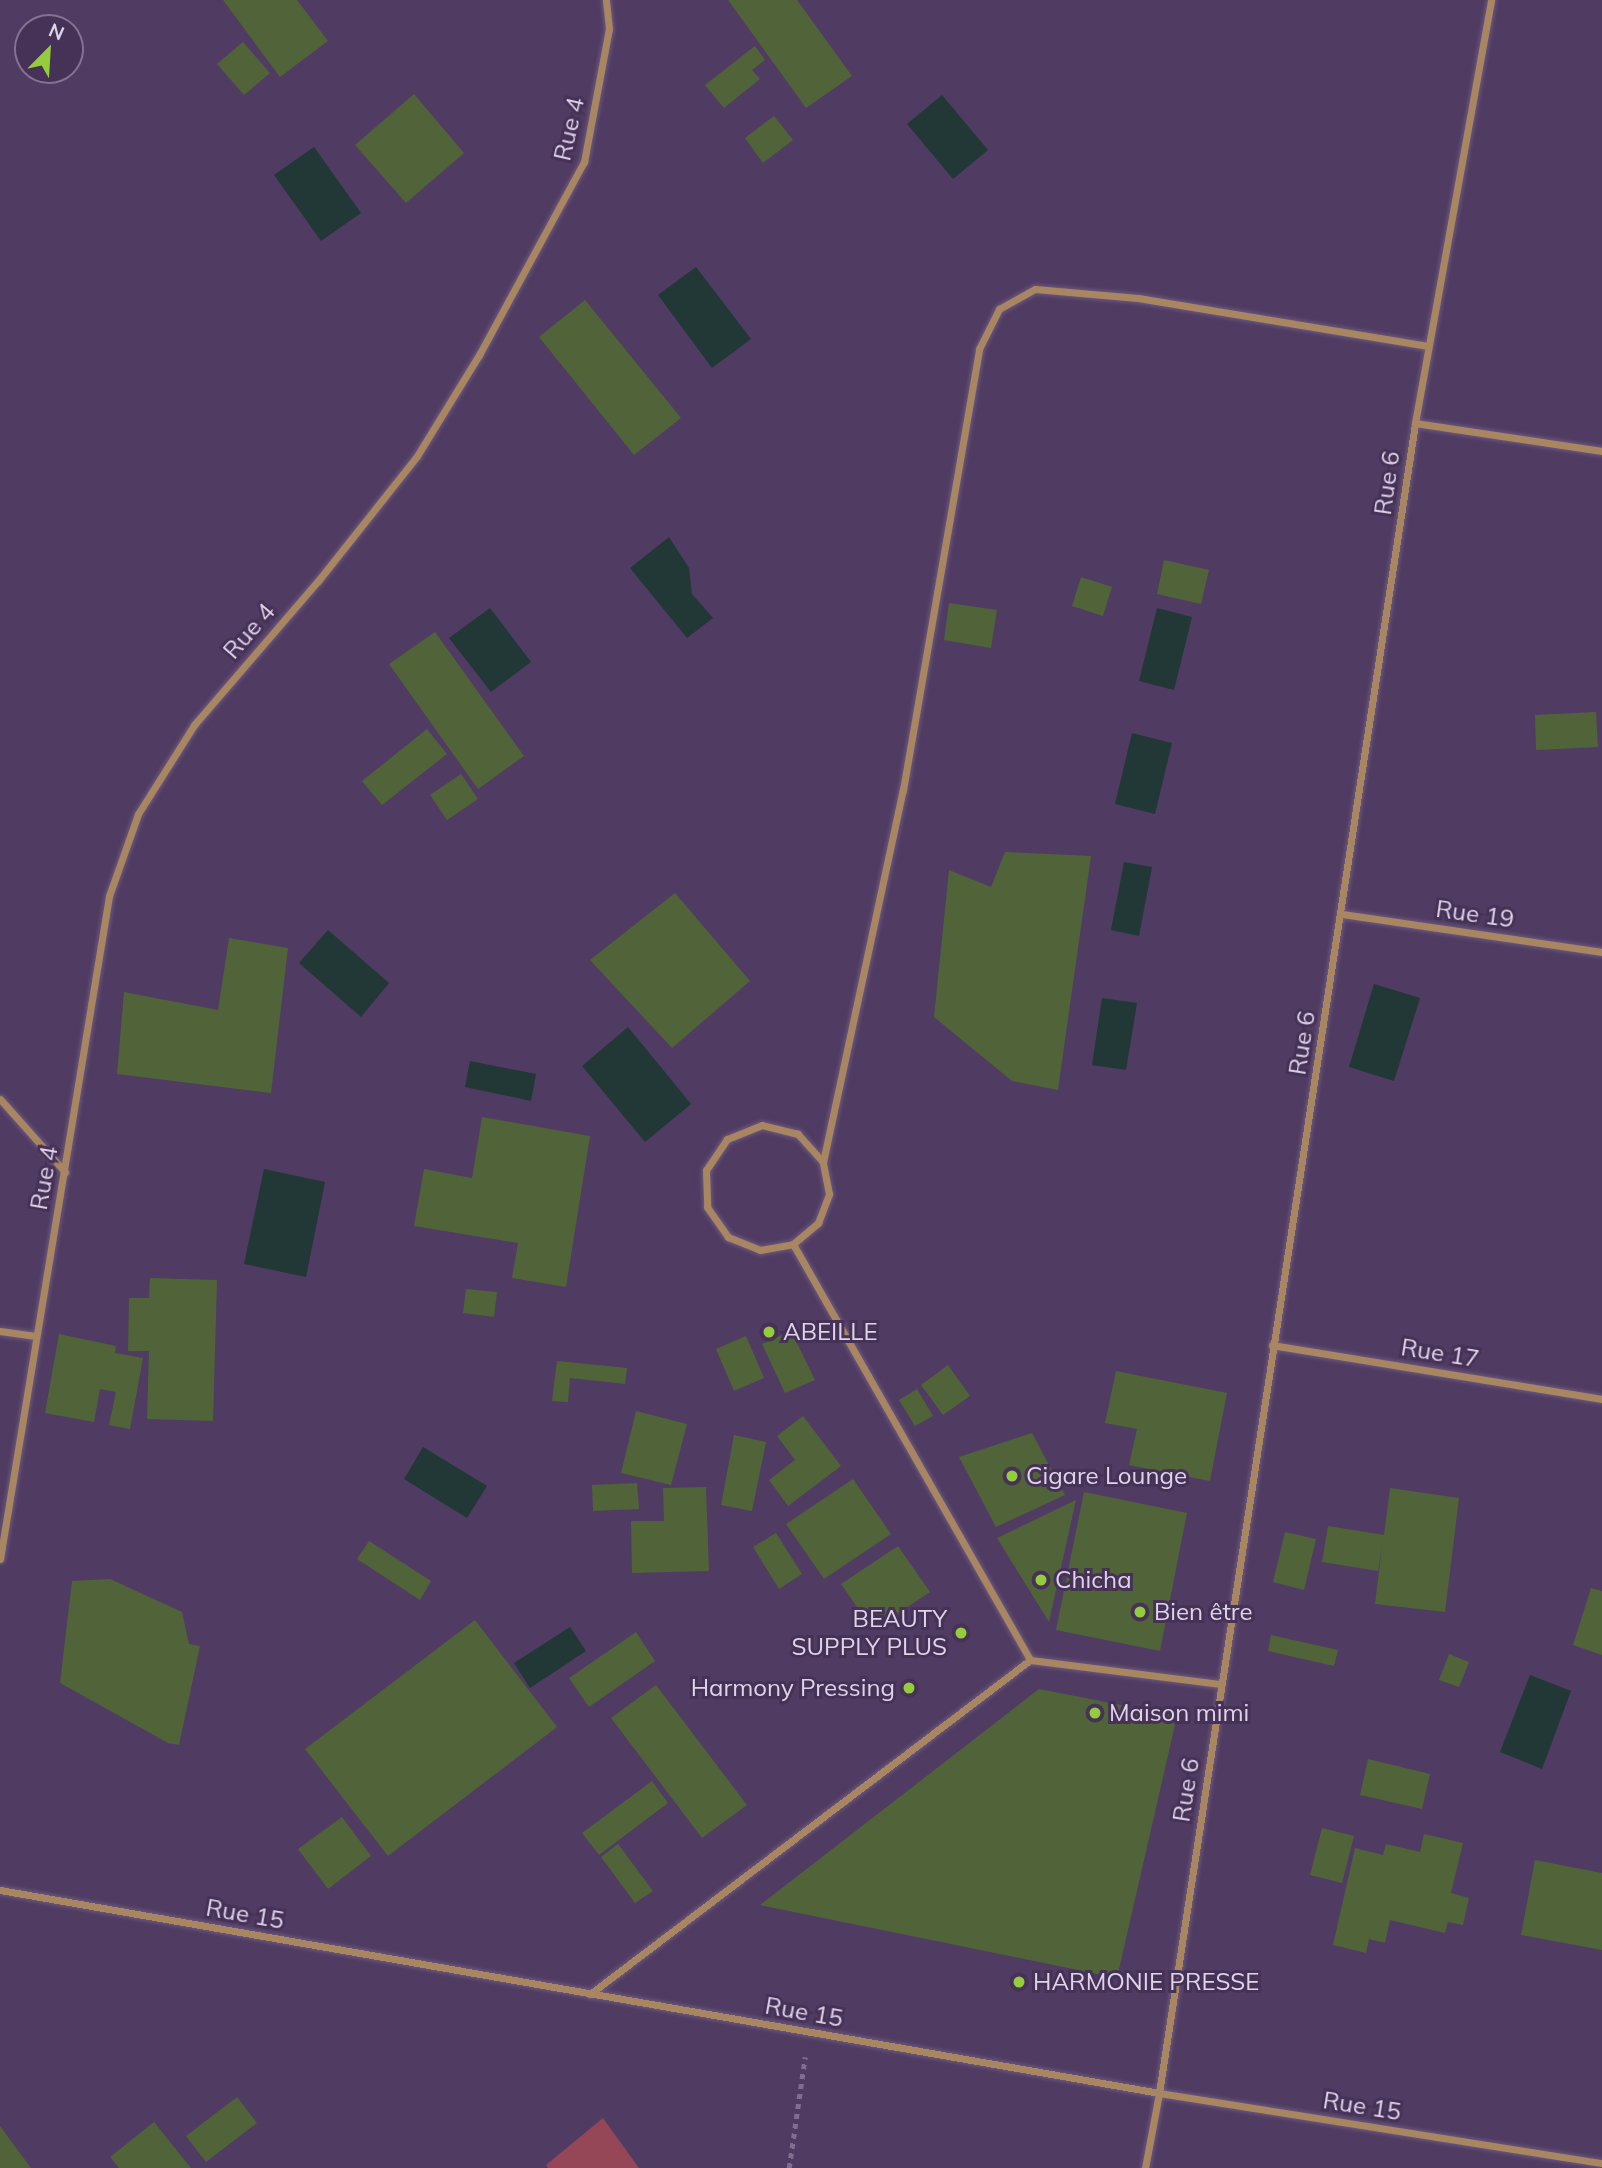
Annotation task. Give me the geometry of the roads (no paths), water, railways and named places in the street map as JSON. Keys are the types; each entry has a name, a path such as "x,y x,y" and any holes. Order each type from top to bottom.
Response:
{"street":[{"name":"Rue 4","path":"0,1559 109,895 138,814 194,725 318,581 417,456 479,355 584,162 609,29 606,0"},
{"name":"Rue 6","path":"1145,2168 1160,2094 1272,1345 1342,914 1415,423 1491,0"},
{"path":"823,1162 798,1134 762,1125 727,1139 706,1170 707,1207 728,1237 760,1250 793,1244 818,1223 829,1194 823,1162 903,790 979,349 999,309 1035,289 1138,298 1428,346"},
{"path":"1415,423 1602,451"},
{"name":"Rue 19","path":"1342,914 1602,952"},
{"path":"0,1099 65,1172"},
{"path":"793,1244 1030,1660"},
{"path":"0,1331 36,1336"},
{"name":"Rue 17","path":"1272,1345 1602,1399"},
{"path":"590,1994 1030,1660 1221,1684"},
{"name":"Rue 15","path":"0,1890 1160,2094 1602,2163"}],"place":[{"name":"ABEILLE","path":"769,1332"},
{"name":"Cigare Lounge","path":"1012,1476"},
{"name":"Chicha","path":"1041,1580"},
{"name":"Bien être","path":"1140,1612"},
{"name":"BEAUTY SUPPLY PLUS","path":"961,1633"},
{"name":"Harmony Pressing","path":"909,1688"},
{"name":"Maison mimi","path":"1095,1713"},
{"name":"HARMONIE PRESSE","path":"1019,1982"}]}
